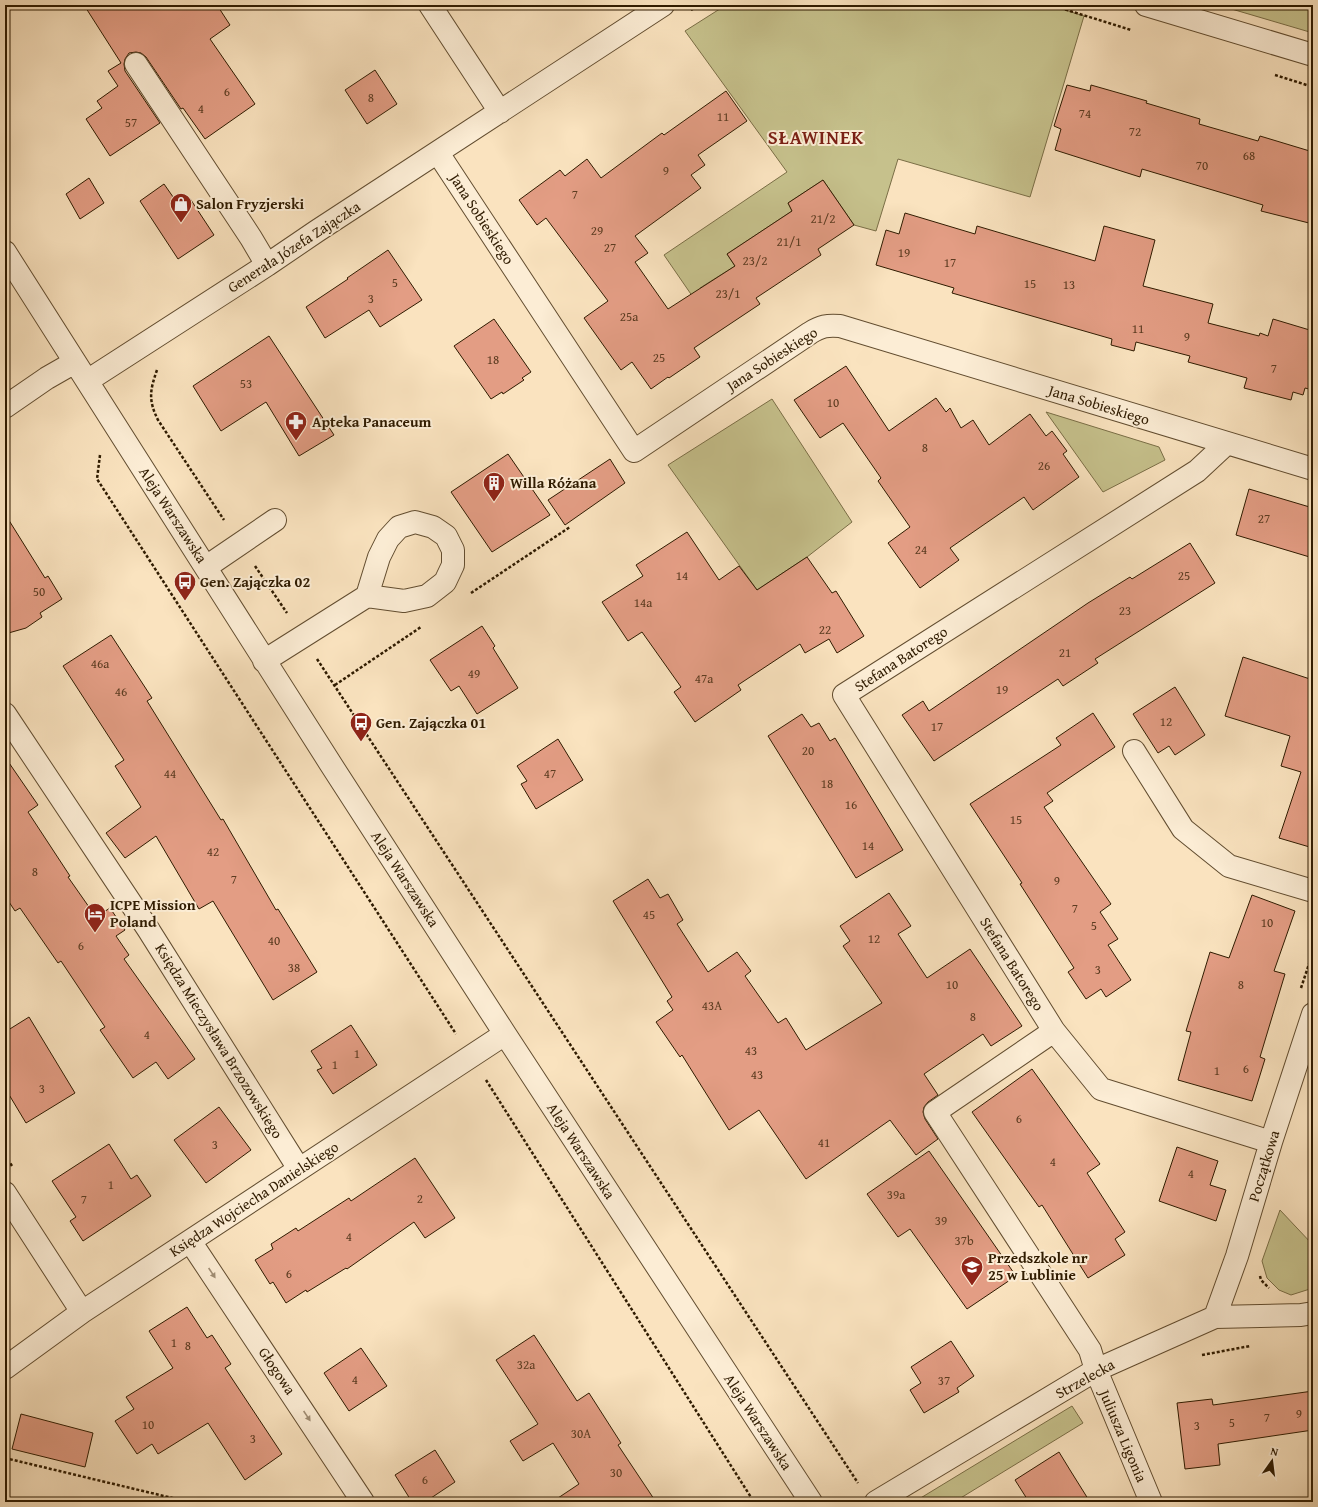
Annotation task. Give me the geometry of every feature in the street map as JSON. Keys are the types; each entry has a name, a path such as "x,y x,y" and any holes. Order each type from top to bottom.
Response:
{"street":[{"path":"430,5 500,112"},
{"name":"Generała Józefa Zajączka","path":"87,381 267,265 663,5"},
{"path":"1146,5 1313,55"},
{"path":"136,64 251,238 267,265"},
{"name":"Jana Sobieskiego","path":"438,153 634,451 810,333 820,327 829,326 845,328 1313,469"},
{"name":"Aleja Warszawska","path":"5,252 206,567 264,661 505,1034 811,1502"},
{"path":"5,407 47,378 75,362"},
{"name":"Stefana Batorego","path":"1226,444 1197,471 844,695 1054,1031 1101,1089 1271,1142"},
{"path":"206,567 275,520"},
{"path":"264,661 367,596"},
{"name":"Księdza Mieczysława Brzozowskiego","path":"5,714 148,929 299,1169"},
{"path":"1134,751 1183,829 1188,834 1230,866 1313,891"},
{"name":"Początkowa","path":"1215,1317 1237,1256 1271,1142 1313,1014"},
{"path":"1054,1031 935,1112 1090,1350 1096,1370"},
{"name":"Księdza Wojciecha Danielskiego","path":"5,1368 82,1312 505,1034"},
{"path":"5,1193 82,1312"},
{"name":"Głogowa","path":"190,1241 363,1502"},
{"name":"Strzelecka","path":"876,1502 1096,1370 1215,1317 1301,1315 1313,1313"},
{"name":"Juliusza Ligonia","path":"1096,1370 1151,1502"}],"path":[{"path":"144,344 158,367 151,392 151,406 158,420 859,1484"},
{"path":"101,451 97,479 471,1056 754,1502"},
{"path":"1301,989 1313,952"},
{"path":"5,1155 14,1168"},
{"path":"1237,1256 1257,1262 1262,1280 1271,1291"},
{"path":"5,1458 189,1502"}],"shaded area":[{"path":"726,5 1049,5 1084,16 1030,197 898,159 876,231 854,225 823,180 788,203 792,211 727,254 735,266 700,288 725,327 717,332 664,255 787,172 685,31"},
{"path":"1218,5 1313,5 1313,33"},
{"path":"772,399 852,522 807,557 757,590 668,465"},
{"path":"1046,412 1159,447 1165,460 1103,492"},
{"path":"1280,1210 1313,1245 1313,1288 1291,1295 1279,1290 1267,1278 1262,1261"},
{"path":"1072,1406 1083,1423 959,1499 961,1502 914,1502"}],"building":[{"path":"84,5 217,5 230,25 210,39 255,104 205,139 183,108 181,109 146,57 141,53 129,53 125,59 125,71 160,123 110,156 86,119 102,108 97,101 118,86 108,71 121,63"},
{"path":"375,70 397,104 367,124 345,90"},
{"path":"1067,85 1090,91 1091,85 1147,101 1146,103 1200,119 1199,124 1258,141 1260,136 1313,152 1313,224 1261,211 1263,205 1142,169 1140,177 1055,150 1061,129 1054,126"},
{"path":"726,91 747,121 698,155 705,165 691,175 701,188 635,236 648,253 635,262 668,309 735,266 727,254 792,211 788,203 823,180 854,225 818,249 821,255 756,298 760,304 694,348 700,357 651,389 632,362 621,370 584,318 608,301 546,218 537,225 519,200 560,170 565,176 587,159 601,178 662,133 664,135"},
{"path":"89,178 104,203 80,219 66,194"},
{"name":"Salon Fryzjerski","path":"164,184 178,204 189,197 214,235 178,259 140,201"},
{"path":"905,213 975,234 977,226 1095,261 1104,226 1155,240 1143,286 1213,304 1208,323 1259,336 1260,333 1268,336 1273,319 1313,331 1313,390 1305,388 1303,395 1293,392 1291,400 1244,388 1247,378 1188,362 1190,356 1136,342 1134,351 1111,345 1112,339 952,293 954,288 876,265 886,230 899,234"},
{"path":"388,250 422,300 380,327 369,310 325,338 306,307"},
{"path":"494,319 531,372 522,378 524,380 503,394 502,392 491,399 454,346"},
{"path":"269,336 334,435 299,456 266,402 221,431 193,386"},
{"path":"846,366 889,431 936,398 946,412 950,408 961,428 973,420 989,445 1030,414 1046,436 1052,431 1067,451 1063,454 1079,477 1033,510 1024,497 950,548 959,560 920,588 888,543 910,527 878,481 881,478 843,423 820,438 794,400"},
{"name":"Willa Różana","path":"508,454 550,515 492,552 451,492"},
{"path":"610,459 625,483 565,525 548,500"},
{"path":"1249,489 1313,508 1313,558 1236,535"},
{"path":"5,514 45,578 48,576 62,599 40,613 42,617 26,628 5,634"},
{"path":"687,532 719,580 739,566 757,590 807,557 832,593 836,591 864,636 837,653 829,639 805,653 800,644 738,685 741,690 695,722 674,692 681,687 642,632 628,641 602,602 643,576 636,565"},
{"path":"1190,543 1215,583 1095,659 1098,663 1063,686 1058,679 934,761 902,715 923,701 929,711 1088,603 1130,577 1132,579"},
{"path":"482,626 495,646 493,648 518,688 477,714 459,686 451,691 430,660"},
{"path":"111,635 152,698 147,701 221,820 223,819 276,910 278,909 317,972 273,1000 213,901 199,909 156,836 125,858 106,833 141,807 115,766 124,760 63,666"},
{"path":"1243,657 1313,680 1313,848 1279,838 1301,772 1281,766 1290,736 1225,716"},
{"path":"1175,687 1205,735 1175,755 1169,746 1158,753 1133,714"},
{"path":"1093,713 1115,747 1047,793 1053,801 1044,807 1111,904 1100,912 1118,939 1108,945 1131,980 1106,997 1101,989 1086,999 1068,972 1074,968 1020,884 1022,883 970,804 1061,745 1056,738"},
{"path":"802,714 811,727 819,723 830,741 835,738 903,850 856,878 768,736"},
{"path":"558,739 583,780 536,809 521,784 527,781 517,766"},
{"path":"5,757 38,805 28,812 70,876 68,877 96,917 110,908 125,930 116,936 129,955 124,959 195,1059 168,1079 156,1062 133,1078 100,1030 105,1027 61,961 58,963 20,908 15,911 5,896"},
{"path":"648,879 660,898 668,894 683,920 677,924 708,972 737,952 751,971 745,976 778,1023 786,1018 806,1050 882,1003 843,946 850,941 840,926 889,893 911,926 898,934 927,978 970,949 1022,1026 991,1046 983,1034 924,1074 938,1095 928,1102 924,1107 923,1112 925,1119 938,1139 916,1155 890,1120 806,1179 759,1110 729,1130 682,1055 680,1057 656,1022 673,1010 667,1001 672,997 613,901"},
{"path":"1252,895 1295,911 1274,971 1285,974 1260,1057 1265,1059 1252,1101 1178,1080 1191,1032 1186,1031 1210,952 1229,958"},
{"path":"29,1017 75,1093 26,1123 5,1088 5,1032"},
{"path":"351,1025 377,1065 333,1094 317,1070 322,1068 311,1051"},
{"path":"1032,1069 1100,1164 1087,1173 1125,1232 1115,1239 1125,1255 1088,1278 1042,1205 1039,1207 972,1112"},
{"path":"219,1107 251,1150 206,1183 174,1140"},
{"path":"109,1144 131,1179 137,1175 151,1196 83,1241 70,1221 76,1217 52,1181"},
{"path":"1177,1147 1218,1161 1210,1185 1226,1190 1216,1221 1159,1201"},
{"path":"929,1151 1016,1276 967,1309 910,1229 898,1237 867,1194"},
{"path":"415,1158 455,1218 425,1238 414,1222 347,1269 346,1268 307,1292 306,1290 286,1303 273,1282 270,1284 255,1260 273,1249 271,1244 296,1228 298,1231 349,1198 351,1201"},
{"path":"187,1307 207,1338 212,1335 231,1364 225,1368 282,1454 245,1480 208,1423 158,1454 152,1444 137,1454 115,1421 134,1409 126,1397 173,1368 149,1331"},
{"path":"534,1335 577,1401 589,1393 621,1443 618,1445 656,1502 552,1502 579,1484 553,1443 523,1461 510,1441 538,1424 496,1360"},
{"path":"951,1341 974,1376 957,1388 959,1392 924,1413 910,1390 921,1383 911,1367"},
{"path":"361,1348 387,1386 349,1411 324,1373"},
{"path":"1313,1391 1313,1430 1218,1444 1220,1465 1185,1469 1177,1403 1212,1399 1213,1405"},
{"path":"21,1414 93,1433 85,1467 12,1449"},
{"path":"435,1450 455,1482 425,1502 412,1502 395,1475"},
{"path":"1059,1452 1090,1502 1029,1502 1015,1480"}],"place":[{"name":"Salon Fryzjerski","path":"181,224"},
{"name":"Apteka Panaceum","path":"296,442"},
{"name":"Willa Różana","path":"494,502"},
{"name":"Gen. Zajączka 02","path":"185,602"},
{"name":"Gen. Zajączka 01","path":"361,742"},
{"name":"ICPE Mission Poland","path":"95,934"},
{"name":"Przedszkole nr 25 w Lublinie","path":"972,1286"}],"district":[{"name":"SŁAWINEK","path":"816,137"}]}
